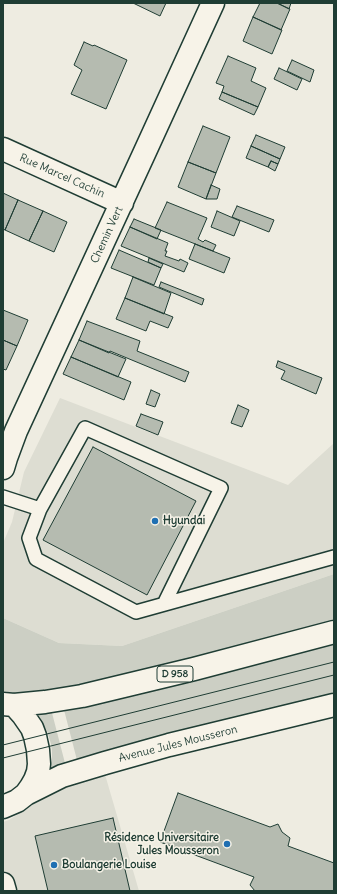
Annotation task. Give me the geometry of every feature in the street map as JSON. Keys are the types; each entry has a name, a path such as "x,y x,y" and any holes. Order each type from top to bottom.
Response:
{"main road":[{"name":"Chemin Vert","path":"3,468 16,431 213,3"},
{"name":"Rue Marcel Cachin","path":"3,149 122,203"},
{"name":"D 958","path":"9,704 45,702 82,696 187,671 334,632"},
{"path":"9,704 23,715 32,728 38,750 38,772 26,794"},
{"name":"Avenue Jules Mousseron","path":"3,807 17,801 26,794 62,776 177,744 334,705"},
{"path":"3,884 4,891"}],"lane":[{"path":"164,604 221,488 85,428 40,509 29,538 36,559 136,612 334,557"},
{"path":"3,497 40,509"}],"shaded area":[{"path":"60,398 288,485 334,443 334,574 122,646 59,643 3,618 3,543 12,522 24,472"},
{"path":"334,574 334,622 90,687 24,695 3,691 3,618 59,643 122,646"},
{"path":"334,640 334,698 78,764 63,706"},
{"path":"51,709 66,767 52,769 51,744 47,731 38,714 38,712"},
{"path":"104,771 139,891 3,891 3,822 9,820 54,791"}],"building":[{"path":"133,3 166,3 160,16"},
{"path":"260,3 277,3 290,9 281,30 253,17"},
{"path":"277,3 291,3 289,9"},
{"path":"253,17 282,30 272,54 243,41"},
{"path":"84,42 127,60 106,109 71,94 82,70 74,65"},
{"path":"228,56 256,68 251,81 266,88 258,107 222,92 224,86 216,83"},
{"path":"292,60 314,70 310,82 287,71"},
{"path":"279,68 302,79 297,90 274,79"},
{"path":"222,92 258,107 254,115 219,99"},
{"path":"203,126 230,137 216,173 188,162"},
{"path":"256,135 285,147 280,159 251,146"},
{"path":"251,146 280,159 278,164 271,161 268,167 246,158"},
{"path":"271,161 278,164 275,171 268,167"},
{"path":"188,162 216,173 206,199 178,187"},
{"path":"211,185 220,189 217,199 206,199"},
{"path":"3,193 18,200 5,230 3,229"},
{"path":"18,200 43,211 29,241 5,230"},
{"path":"167,202 207,218 198,239 203,242 205,240 216,245 213,251 155,228"},
{"path":"237,206 274,220 269,232 232,217"},
{"path":"43,211 67,222 54,252 29,241"},
{"path":"217,211 240,221 234,236 211,227"},
{"path":"134,219 161,230 157,239 130,227"},
{"path":"130,227 168,243 165,256 179,261 180,259 188,263 184,272 121,246"},
{"path":"195,244 230,258 224,273 189,259"},
{"path":"119,250 161,268 154,285 111,268"},
{"path":"149,258 163,264 161,268 148,262"},
{"path":"133,277 171,293 164,314 125,298"},
{"path":"161,282 204,299 202,305 159,287"},
{"path":"125,298 173,317 168,328 150,321 146,331 116,319"},
{"path":"3,310 28,320 17,346 3,340"},
{"path":"87,321 140,341 137,351 189,372 185,382 79,340"},
{"path":"3,340 17,346 6,370 3,369"},
{"path":"79,340 126,359 118,377 71,357"},
{"path":"71,357 131,382 124,400 63,374"},
{"path":"278,361 322,378 316,394 281,379 285,371 276,367"},
{"path":"151,390 160,394 155,407 146,404"},
{"path":"238,405 249,410 242,427 231,423"},
{"path":"141,414 163,422 158,435 136,426"},
{"path":"93,447 196,501 147,595 43,540"},
{"name":"Résidence Universitaire Jules Mousseron","path":"178,793 270,827 278,824 282,832 290,838 288,846 334,863 334,891 255,891 250,885 254,877 160,842"},
{"path":"113,818 130,891 48,891 35,836"}],"tram line":[{"path":"3,745 334,662"},
{"path":"3,758 334,675"}],"place":[{"name":"Hyundai","path":"155,521"},
{"name":"Résidence Universitaire Jules Mousseron","path":"227,844"},
{"name":"Boulangerie Louise","path":"54,865"}]}
